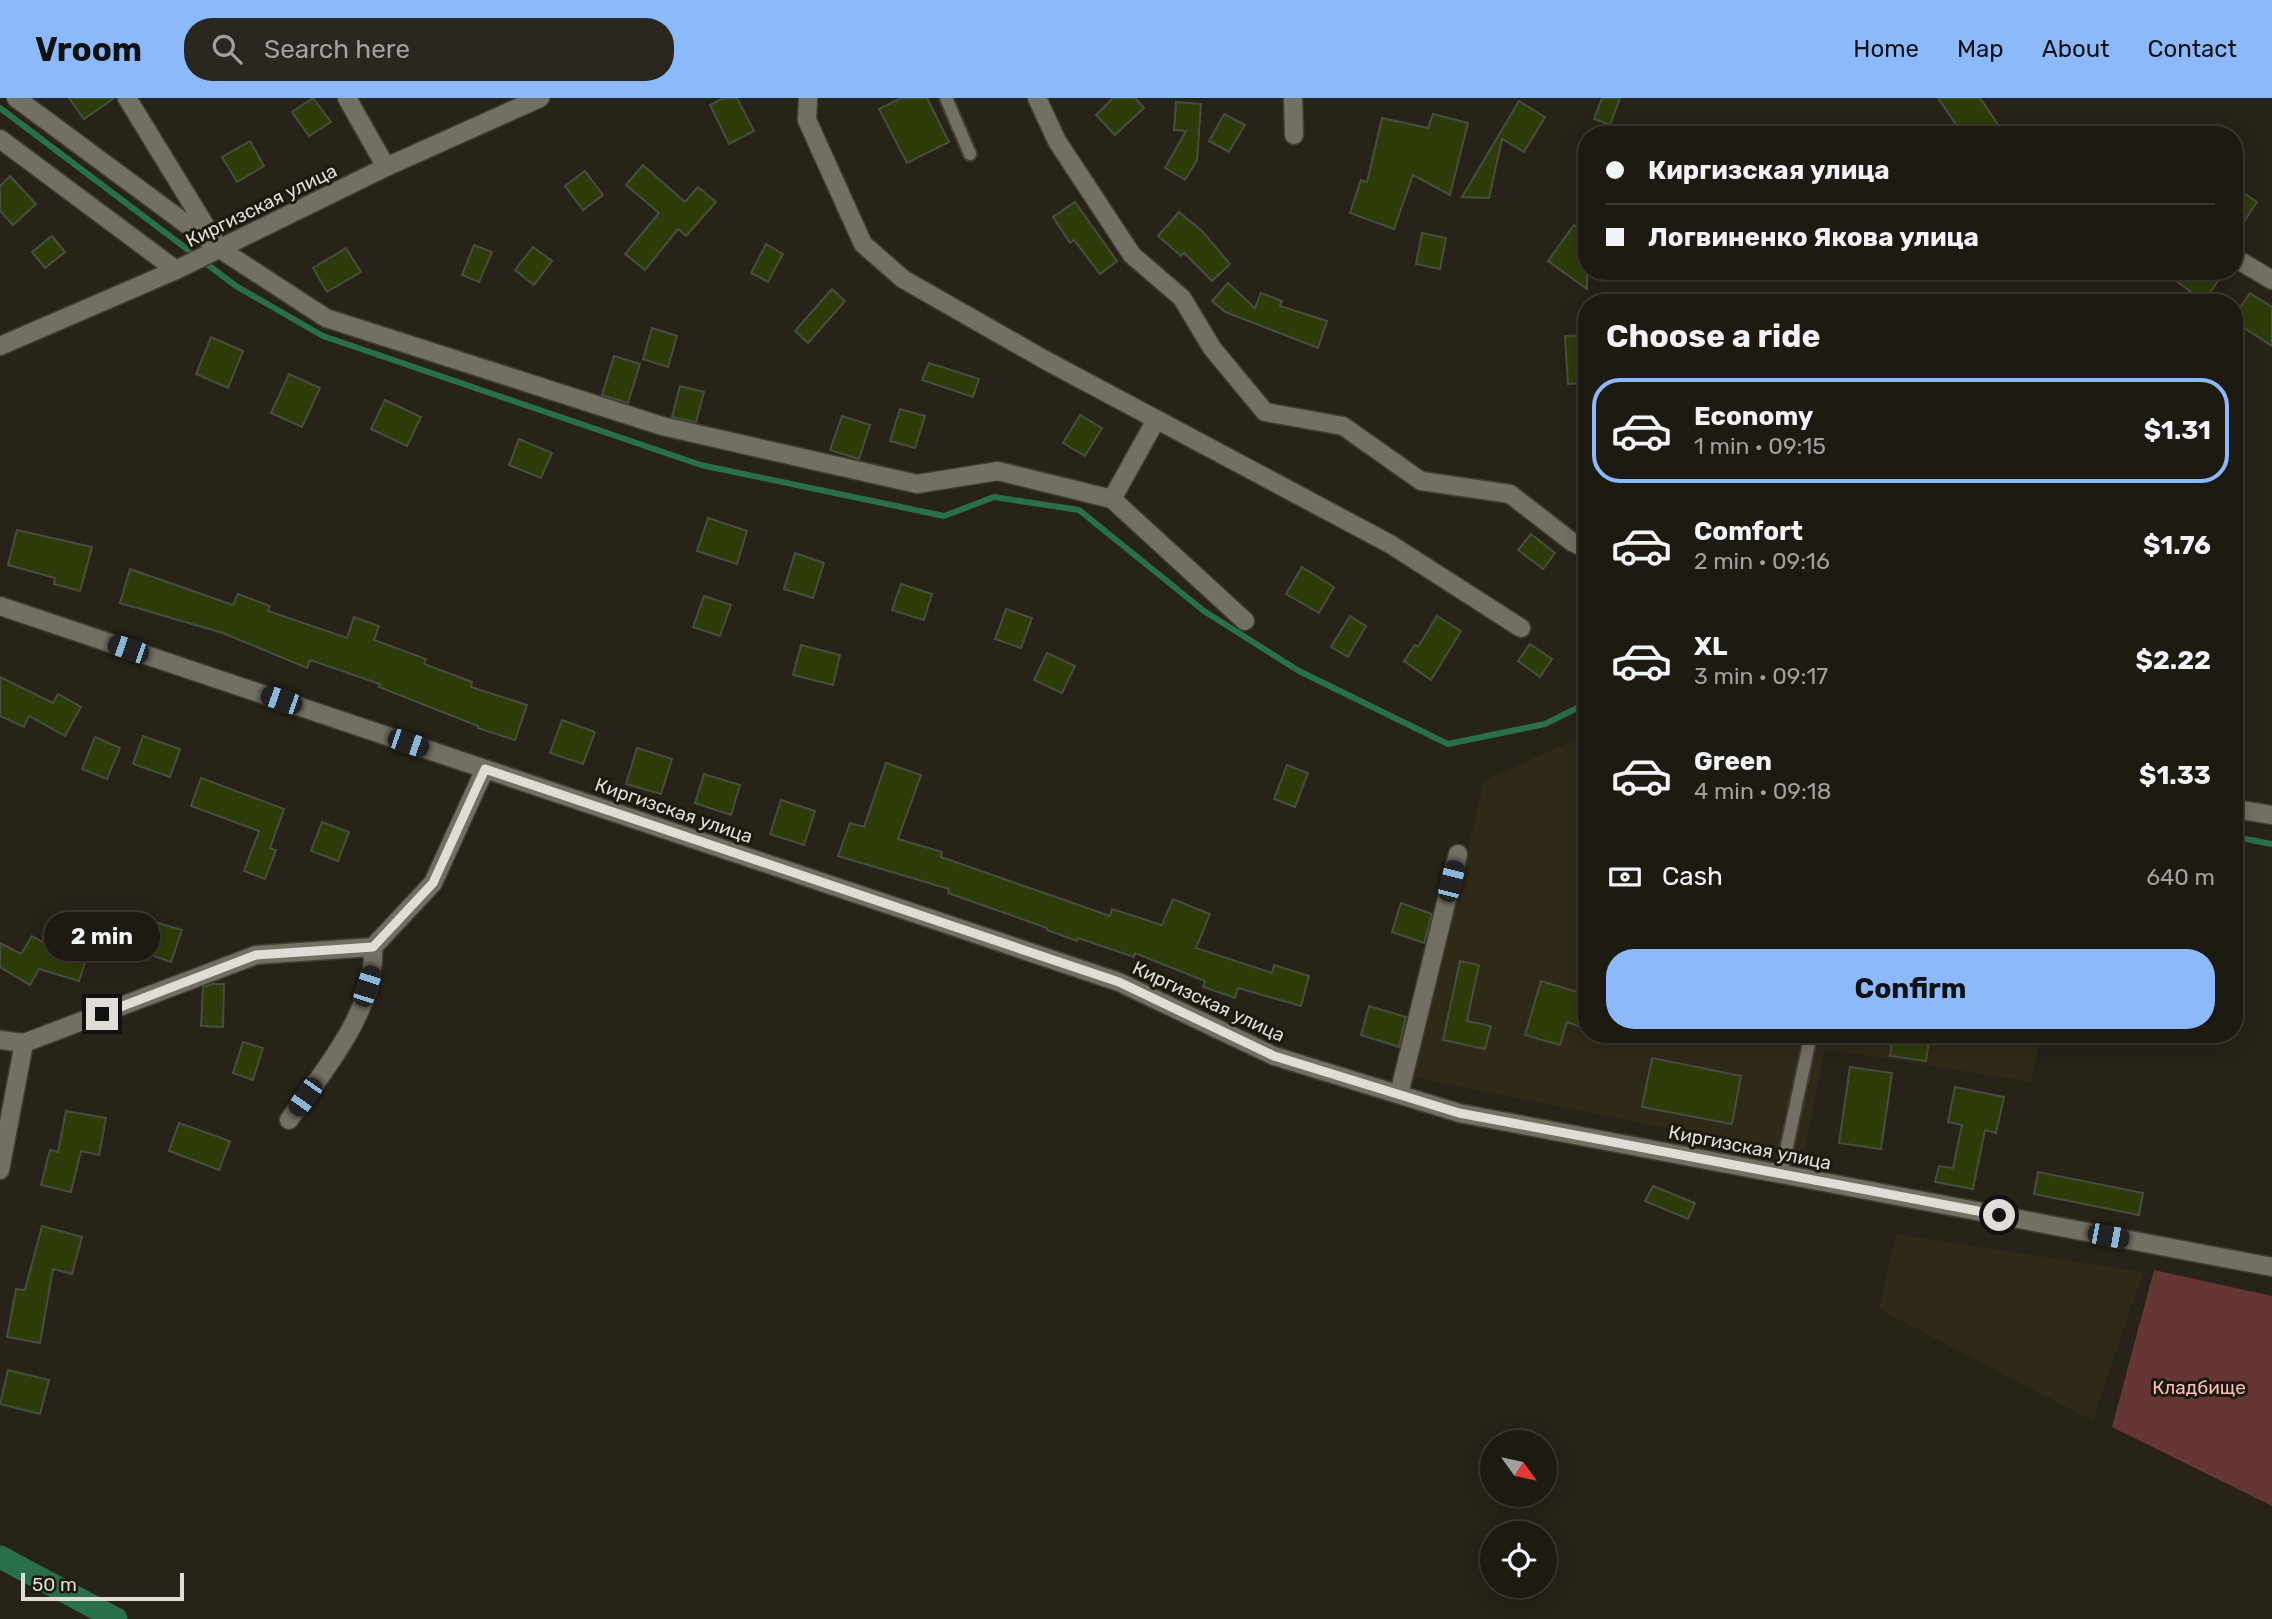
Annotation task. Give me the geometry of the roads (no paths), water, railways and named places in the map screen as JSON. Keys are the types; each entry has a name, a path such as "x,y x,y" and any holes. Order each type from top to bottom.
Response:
{"street":[{"path":"16,98 220,249 326,318 662,426 917,484 998,471 1112,499 1245,621"},
{"path":"127,98 220,249"},
{"path":"346,98 386,167"},
{"name":"Киргизская улица","path":"0,346 176,270 512,103 540,98"},
{"path":"808,98 807,120 863,244 903,279 1156,420 1390,544 1521,628"},
{"path":"1037,98 1057,141 1132,255 1182,298 1212,348 1265,412 1343,426 1420,481 1510,494 1578,544"},
{"path":"1293,98 1294,135"},
{"path":"0,139 176,270"},
{"path":"2243,263 2272,280"},
{"path":"1112,499 1156,420"},
{"name":"Киргизская улица","path":"0,606 1119,982 1274,1056 1459,1113 2272,1267"},
{"path":"0,1040 24,1043 256,955 373,947 433,883 485,769"},
{"path":"2243,810 2272,815"},
{"path":"1399,1094 1458,854"},
{"path":"289,1120 353,1029 374,964 373,947"},
{"path":"0,1170 24,1043"}],"lane":[{"path":"946,98 970,154"},
{"path":"1781,1174 1809,1043"}],"waterway":[{"path":"0,108 236,286 323,336 701,465 944,516 994,497 1079,510 1204,611 1299,671 1448,744 1545,724 1578,708"},
{"path":"2243,839 2272,844"},
{"path":"0,1557 116,1619"}],"park label":[{"name":"Кладбище","path":"2199,1387"}]}
